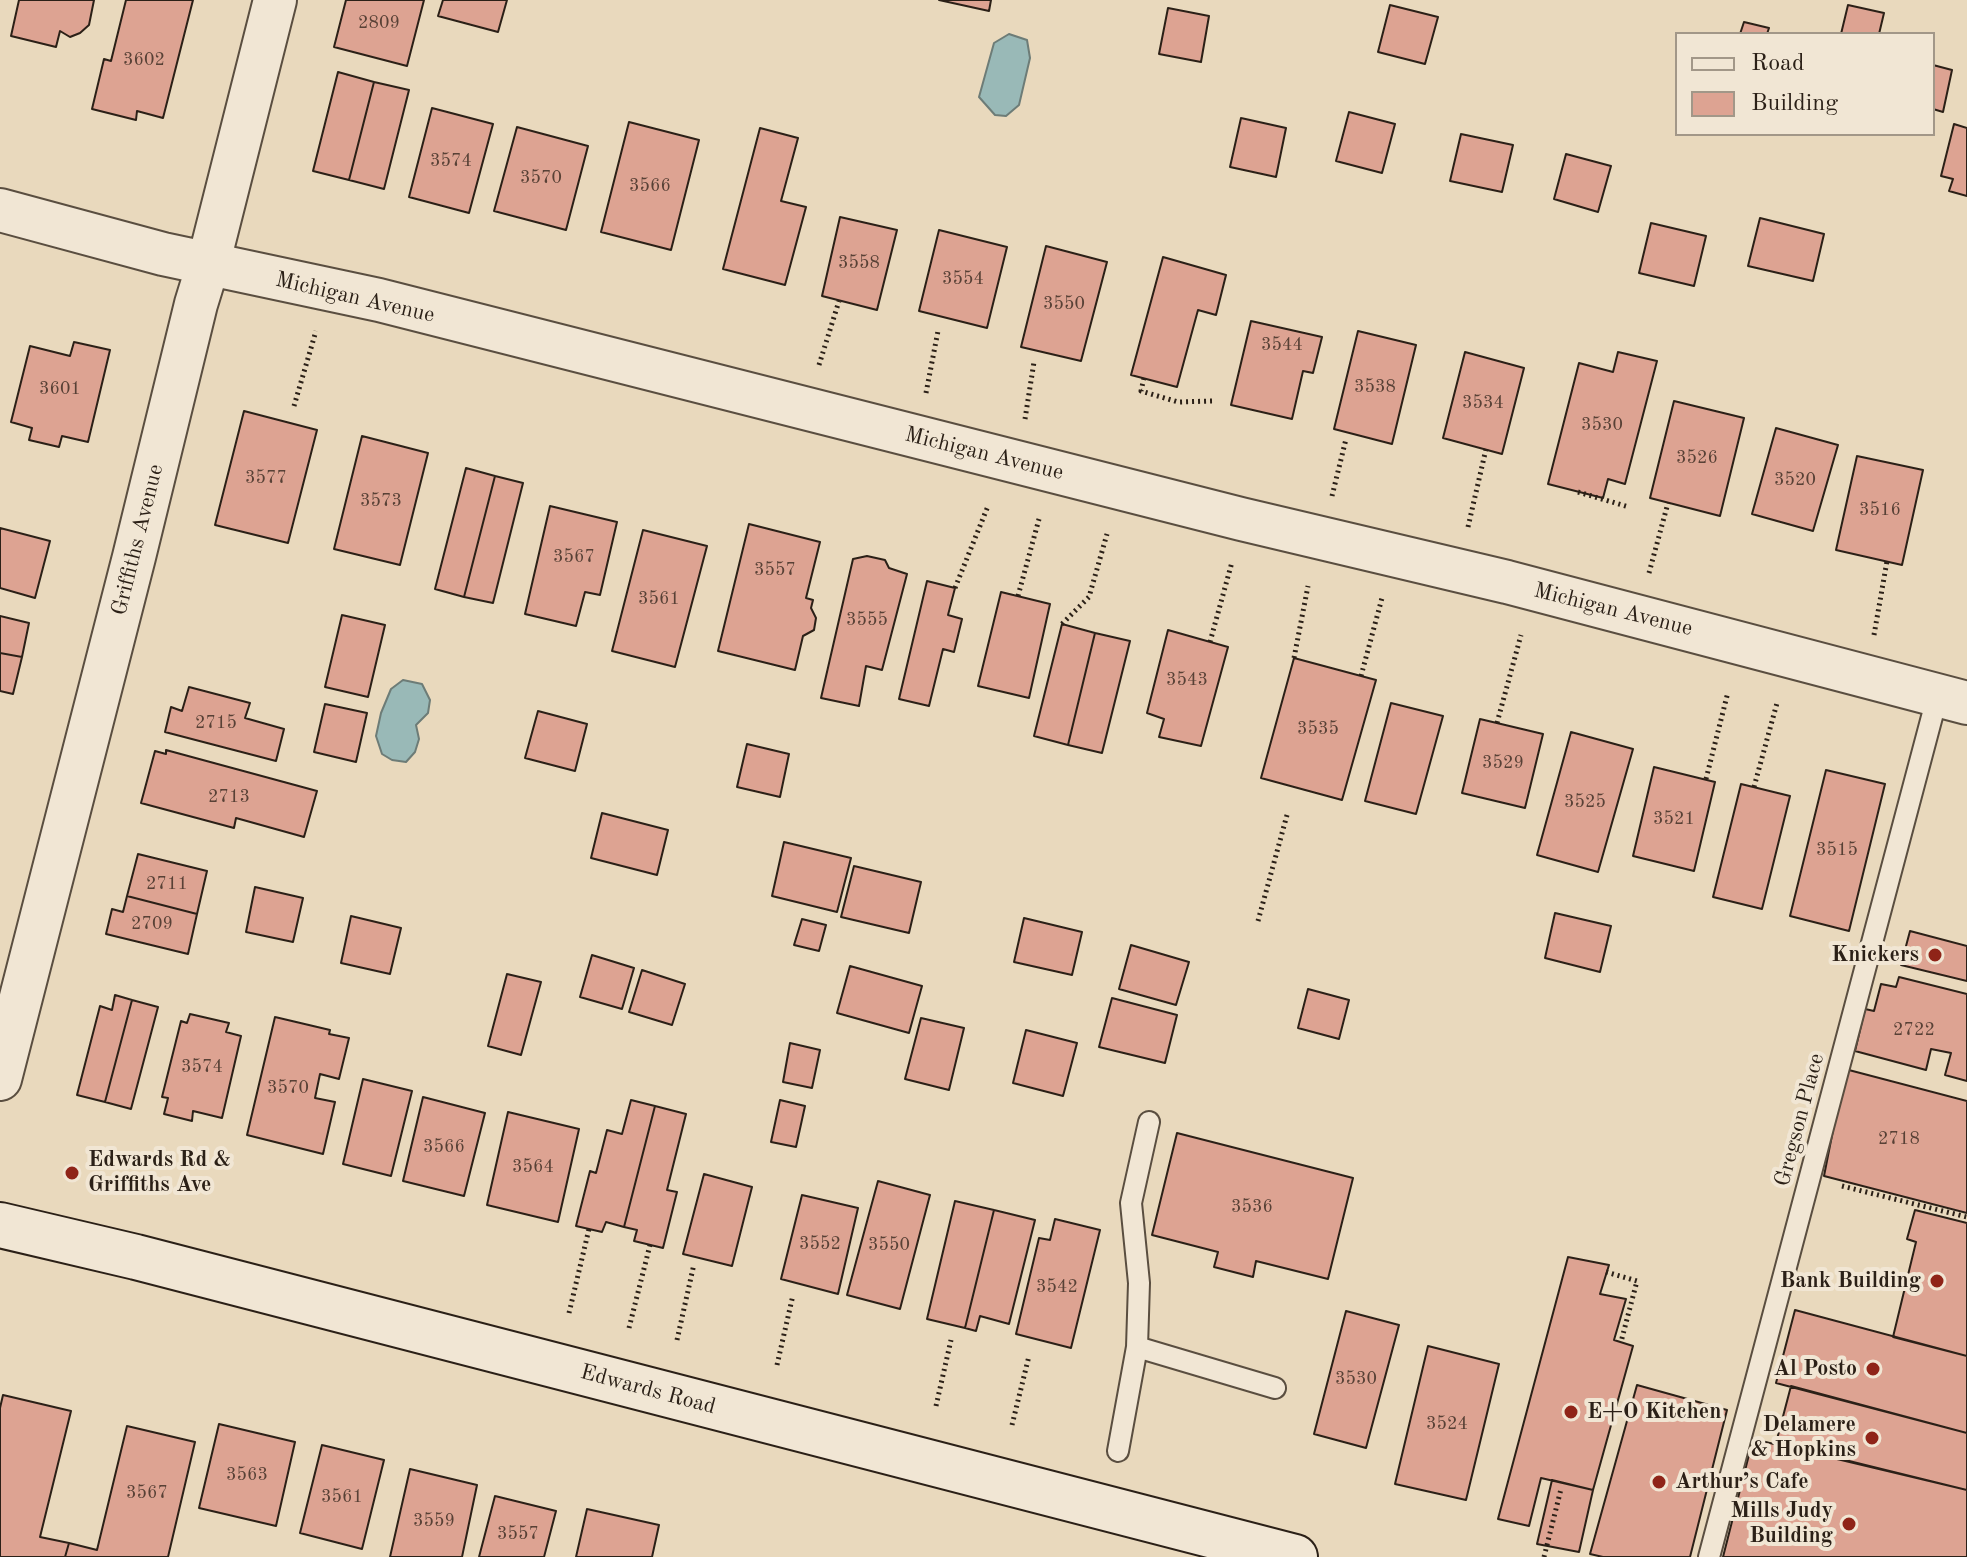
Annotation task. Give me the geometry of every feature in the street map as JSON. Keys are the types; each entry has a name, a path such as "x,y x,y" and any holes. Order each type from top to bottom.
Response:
{"main road":[{"name":"Edwards Road","path":"0,1225 136,1257 1295,1557"}],"street":[{"name":"Griffiths Avenue","path":"0,1079 275,0"},
{"name":"Michigan Avenue","path":"0,210 208,265 329,290 1241,519 1394,554 1952,699"}],"lane":[{"name":"Gregson Place","path":"1709,1557 1810,1178 1952,699"},
{"path":"1118,1451 1137,1347 1139,1283 1131,1203 1149,1122"},
{"path":"1137,1347 1275,1388"}],"path":[{"path":"294,406 329,290"},
{"path":"816,371 839,301"},
{"path":"918,437 938,331"},
{"path":"1023,464 1024,426 1034,362"},
{"path":"1144,378 1141,391 1178,402 1212,401"},
{"path":"1330,503 1346,439"},
{"path":"1466,536 1486,449"},
{"path":"1578,492 1629,507"},
{"path":"1646,582 1668,503"},
{"path":"955,588 988,506"},
{"path":"1018,596 1039,519"},
{"path":"1210,642 1241,519"},
{"path":"1062,624 1089,597 1107,534"},
{"path":"1361,676 1394,554"},
{"path":"1873,639 1887,561"},
{"path":"1294,658 1308,586"},
{"path":"1497,723 1521,635"},
{"path":"1706,779 1728,692"},
{"path":"1754,787 1777,703"},
{"path":"1258,921 1287,815"},
{"path":"1810,1178 1967,1217"},
{"path":"569,1313 589,1229"},
{"path":"629,1328 650,1245"},
{"path":"677,1340 694,1264"},
{"path":"1606,1272 1637,1281 1621,1342"},
{"path":"777,1365 793,1295"},
{"path":"936,1406 951,1340"},
{"path":"1012,1425 1029,1356"},
{"path":"1544,1557 1561,1489"}],"water":[{"path":"1009,34 1027,40 1030,58 1019,105 1006,116 995,115 979,97 994,43"},
{"path":"403,680 422,684 430,700 428,713 416,725 419,739 415,752 406,762 392,760 382,754 376,736 391,689"}],"building":[{"path":"19,0 94,0 89,25 70,37 60,31 56,47 11,36"},
{"path":"126,0 193,0 163,118 137,111 136,120 92,109 104,59 111,61"},
{"path":"346,0 424,0 407,66 334,47"},
{"path":"443,0 507,0 498,32 438,16"},
{"path":"939,0 991,0 989,11"},
{"path":"1390,5 1438,17 1425,64 1378,52"},
{"path":"1848,5 1884,13 1879,32 1841,32"},
{"path":"1168,8 1209,16 1201,62 1159,54"},
{"path":"1744,22 1769,28 1768,32 1741,32"},
{"path":"1935,66 1952,70 1943,112 1935,110"},
{"path":"338,72 374,82 349,180 313,171"},
{"path":"374,82 409,90 384,189 349,180"},
{"path":"432,108 493,124 469,213 409,197"},
{"path":"1349,112 1395,124 1382,173 1336,161"},
{"path":"1241,118 1286,128 1276,177 1230,167"},
{"path":"629,122 699,140 671,250 601,232"},
{"path":"1954,124 1967,128 1967,196 1949,191 1953,179 1941,176"},
{"path":"517,127 588,146 566,230 494,211"},
{"path":"760,128 798,138 781,201 806,207 785,285 723,269"},
{"path":"1461,134 1513,145 1502,192 1450,181"},
{"path":"1566,154 1611,166 1598,212 1554,199"},
{"path":"840,217 897,230 877,310 822,296"},
{"path":"1760,218 1824,234 1813,281 1748,266"},
{"path":"1651,223 1706,236 1694,286 1639,273"},
{"path":"939,230 1007,247 987,328 919,311"},
{"path":"1046,246 1107,262 1081,361 1021,347"},
{"path":"1163,257 1226,275 1216,315 1198,310 1177,387 1131,375"},
{"path":"1251,321 1322,337 1313,373 1303,371 1292,419 1231,405"},
{"path":"1358,331 1416,345 1392,444 1334,429"},
{"path":"74,342 110,350 88,442 62,436 59,447 29,440 32,428 11,422 30,346 70,356"},
{"path":"1465,352 1524,368 1502,454 1443,438"},
{"path":"1618,352 1657,361 1625,484 1608,479 1603,498 1548,484 1579,363 1613,372"},
{"path":"1674,401 1744,418 1720,516 1650,498"},
{"path":"244,411 317,430 288,543 215,525"},
{"path":"1776,428 1838,445 1813,531 1752,514"},
{"path":"362,436 428,453 400,565 334,549"},
{"path":"1857,456 1923,470 1902,565 1836,550"},
{"path":"466,468 495,476 464,597 435,589"},
{"path":"495,476 523,483 493,603 464,597"},
{"path":"550,506 617,522 600,595 585,592 576,626 525,614"},
{"path":"749,524 820,542 806,598 813,600 814,630 803,636 795,670 718,651"},
{"path":"0,528 50,541 35,598 0,588"},
{"path":"643,530 707,546 675,667 612,651"},
{"path":"867,556 885,560 889,568 907,574 882,670 866,666 859,706 821,698 853,559"},
{"path":"927,581 955,588 948,615 962,619 954,652 943,649 929,706 899,699"},
{"path":"1001,592 1050,604 1029,698 978,686"},
{"path":"342,615 385,625 368,697 325,687"},
{"path":"0,616 29,623 22,657 0,653"},
{"path":"1062,624 1095,633 1068,745 1034,736"},
{"path":"1168,630 1228,647 1201,746 1159,737 1164,719 1147,713"},
{"path":"1095,633 1130,641 1102,753 1068,745"},
{"path":"0,653 22,657 13,694 0,691"},
{"path":"1294,658 1376,680 1342,800 1261,778"},
{"path":"189,687 250,703 245,718 284,729 276,761 165,732 171,707 182,711"},
{"path":"1391,703 1443,716 1416,814 1365,801"},
{"path":"325,704 367,713 356,762 314,752"},
{"path":"538,711 587,724 575,771 525,758"},
{"path":"1480,719 1543,734 1525,808 1462,793"},
{"path":"1571,732 1633,749 1598,872 1537,855"},
{"path":"747,744 789,754 780,797 737,787"},
{"path":"166,750 317,791 304,837 236,818 234,828 141,803 155,751 166,754"},
{"path":"1654,767 1715,782 1694,871 1633,856"},
{"path":"1826,770 1885,784 1849,931 1790,916"},
{"path":"1741,784 1790,796 1762,909 1713,897"},
{"path":"602,813 668,830 657,875 591,858"},
{"path":"784,842 851,858 837,912 772,896"},
{"path":"138,854 207,871 197,914 127,896"},
{"path":"854,866 921,882 909,933 841,917"},
{"path":"255,887 303,898 293,942 246,932"},
{"path":"127,896 197,914 188,954 106,934 112,909 123,912"},
{"path":"1555,913 1611,926 1600,972 1545,958"},
{"path":"351,916 401,928 390,974 341,963"},
{"path":"1024,918 1082,932 1072,975 1014,962"},
{"path":"802,919 826,925 819,951 794,945"},
{"name":"Knickers","path":"1910,931 1967,946 1967,981 1901,965"},
{"path":"1131,945 1189,962 1176,1005 1119,989"},
{"path":"592,955 634,968 622,1009 580,997"},
{"path":"850,966 922,986 909,1033 837,1013"},
{"path":"642,970 685,984 672,1025 629,1012"},
{"path":"507,974 541,982 521,1055 488,1046"},
{"path":"1899,977 1967,994 1967,1081 1945,1075 1951,1053 1931,1049 1926,1070 1855,1051 1865,1009 1874,1011 1881,984 1896,987"},
{"path":"1308,989 1349,1000 1339,1039 1298,1028"},
{"path":"115,995 132,1000 105,1102 77,1095 100,1006 112,1010"},
{"path":"1112,998 1177,1015 1165,1063 1099,1047"},
{"path":"132,1000 158,1007 131,1109 105,1102"},
{"path":"190,1014 229,1023 226,1032 241,1036 222,1118 193,1111 192,1121 164,1114 168,1098 162,1097 181,1021 187,1023"},
{"path":"275,1017 330,1030 329,1034 349,1038 339,1079 320,1074 315,1098 335,1102 323,1154 247,1135"},
{"path":"921,1018 964,1028 949,1090 905,1079"},
{"path":"1026,1030 1077,1043 1063,1096 1013,1083"},
{"path":"790,1043 820,1050 812,1088 783,1082"},
{"path":"1845,1069 1967,1101 1967,1213 1824,1176"},
{"path":"363,1079 412,1091 391,1176 343,1164"},
{"path":"423,1097 485,1113 464,1196 403,1181"},
{"path":"631,1100 655,1106 624,1227 606,1222 602,1232 576,1226 590,1171 596,1173 607,1130 622,1134"},
{"path":"780,1100 805,1106 796,1147 771,1142"},
{"path":"655,1106 686,1114 667,1190 677,1192 663,1248 634,1241 637,1230 624,1227"},
{"path":"508,1112 579,1129 558,1222 487,1205"},
{"path":"1177,1133 1353,1178 1328,1279 1256,1261 1253,1277 1214,1267 1218,1252 1152,1235"},
{"path":"704,1174 752,1187 732,1266 683,1254"},
{"path":"878,1181 930,1195 900,1309 847,1295"},
{"path":"802,1195 858,1208 838,1294 781,1279"},
{"path":"955,1201 994,1210 965,1328 927,1319"},
{"path":"994,1210 1035,1220 1009,1324 980,1316 976,1331 965,1328"},
{"name":"Bank Building","path":"1915,1210 1967,1223 1967,1356 1893,1337 1916,1242 1907,1239"},
{"path":"1055,1219 1100,1230 1071,1348 1016,1334 1039,1238 1050,1240"},
{"name":"E+O Kitchen","path":"1568,1257 1609,1265 1600,1294 1626,1299 1614,1340 1633,1346 1593,1490 1541,1478 1529,1526 1498,1519"},
{"name":"Al Posto","path":"1795,1310 1967,1356 1967,1433 1776,1383"},
{"path":"1346,1311 1399,1325 1366,1448 1314,1434"},
{"path":"1428,1346 1499,1364 1466,1500 1395,1484"},
{"name":"Arthur’s Cafe","path":"1637,1385 1727,1410 1690,1557 1603,1557 1590,1554"},
{"name":"Delamere & Hopkins","path":"1791,1386 1967,1433 1967,1490 1776,1443"},
{"path":"3,1395 71,1411 40,1537 69,1543 65,1557 0,1557 0,1408"},
{"path":"219,1424 295,1442 276,1526 199,1508"},
{"path":"127,1426 195,1442 168,1557 65,1557 69,1543 97,1550"},
{"name":"Mills Judy Building","path":"1753,1439 1967,1490 1967,1557 1723,1557"},
{"path":"322,1445 384,1460 362,1549 300,1533"},
{"path":"410,1469 477,1485 462,1557 390,1557"},
{"path":"1552,1480 1593,1490 1579,1552 1537,1544"},
{"path":"495,1496 556,1511 544,1557 479,1557"},
{"path":"587,1509 659,1525 652,1557 576,1557"}],"place":[{"name":"Knickers","path":"1935,955"},
{"name":"Edwards Rd & Griffiths Ave","path":"72,1173"},
{"name":"Bank Building","path":"1937,1281"},
{"name":"Al Posto","path":"1873,1369"},
{"name":"E+O Kitchen","path":"1571,1412"},
{"name":"Delamere & Hopkins","path":"1872,1438"},
{"name":"Arthur’s Cafe","path":"1659,1482"},
{"name":"Mills Judy Building","path":"1849,1524"}]}
